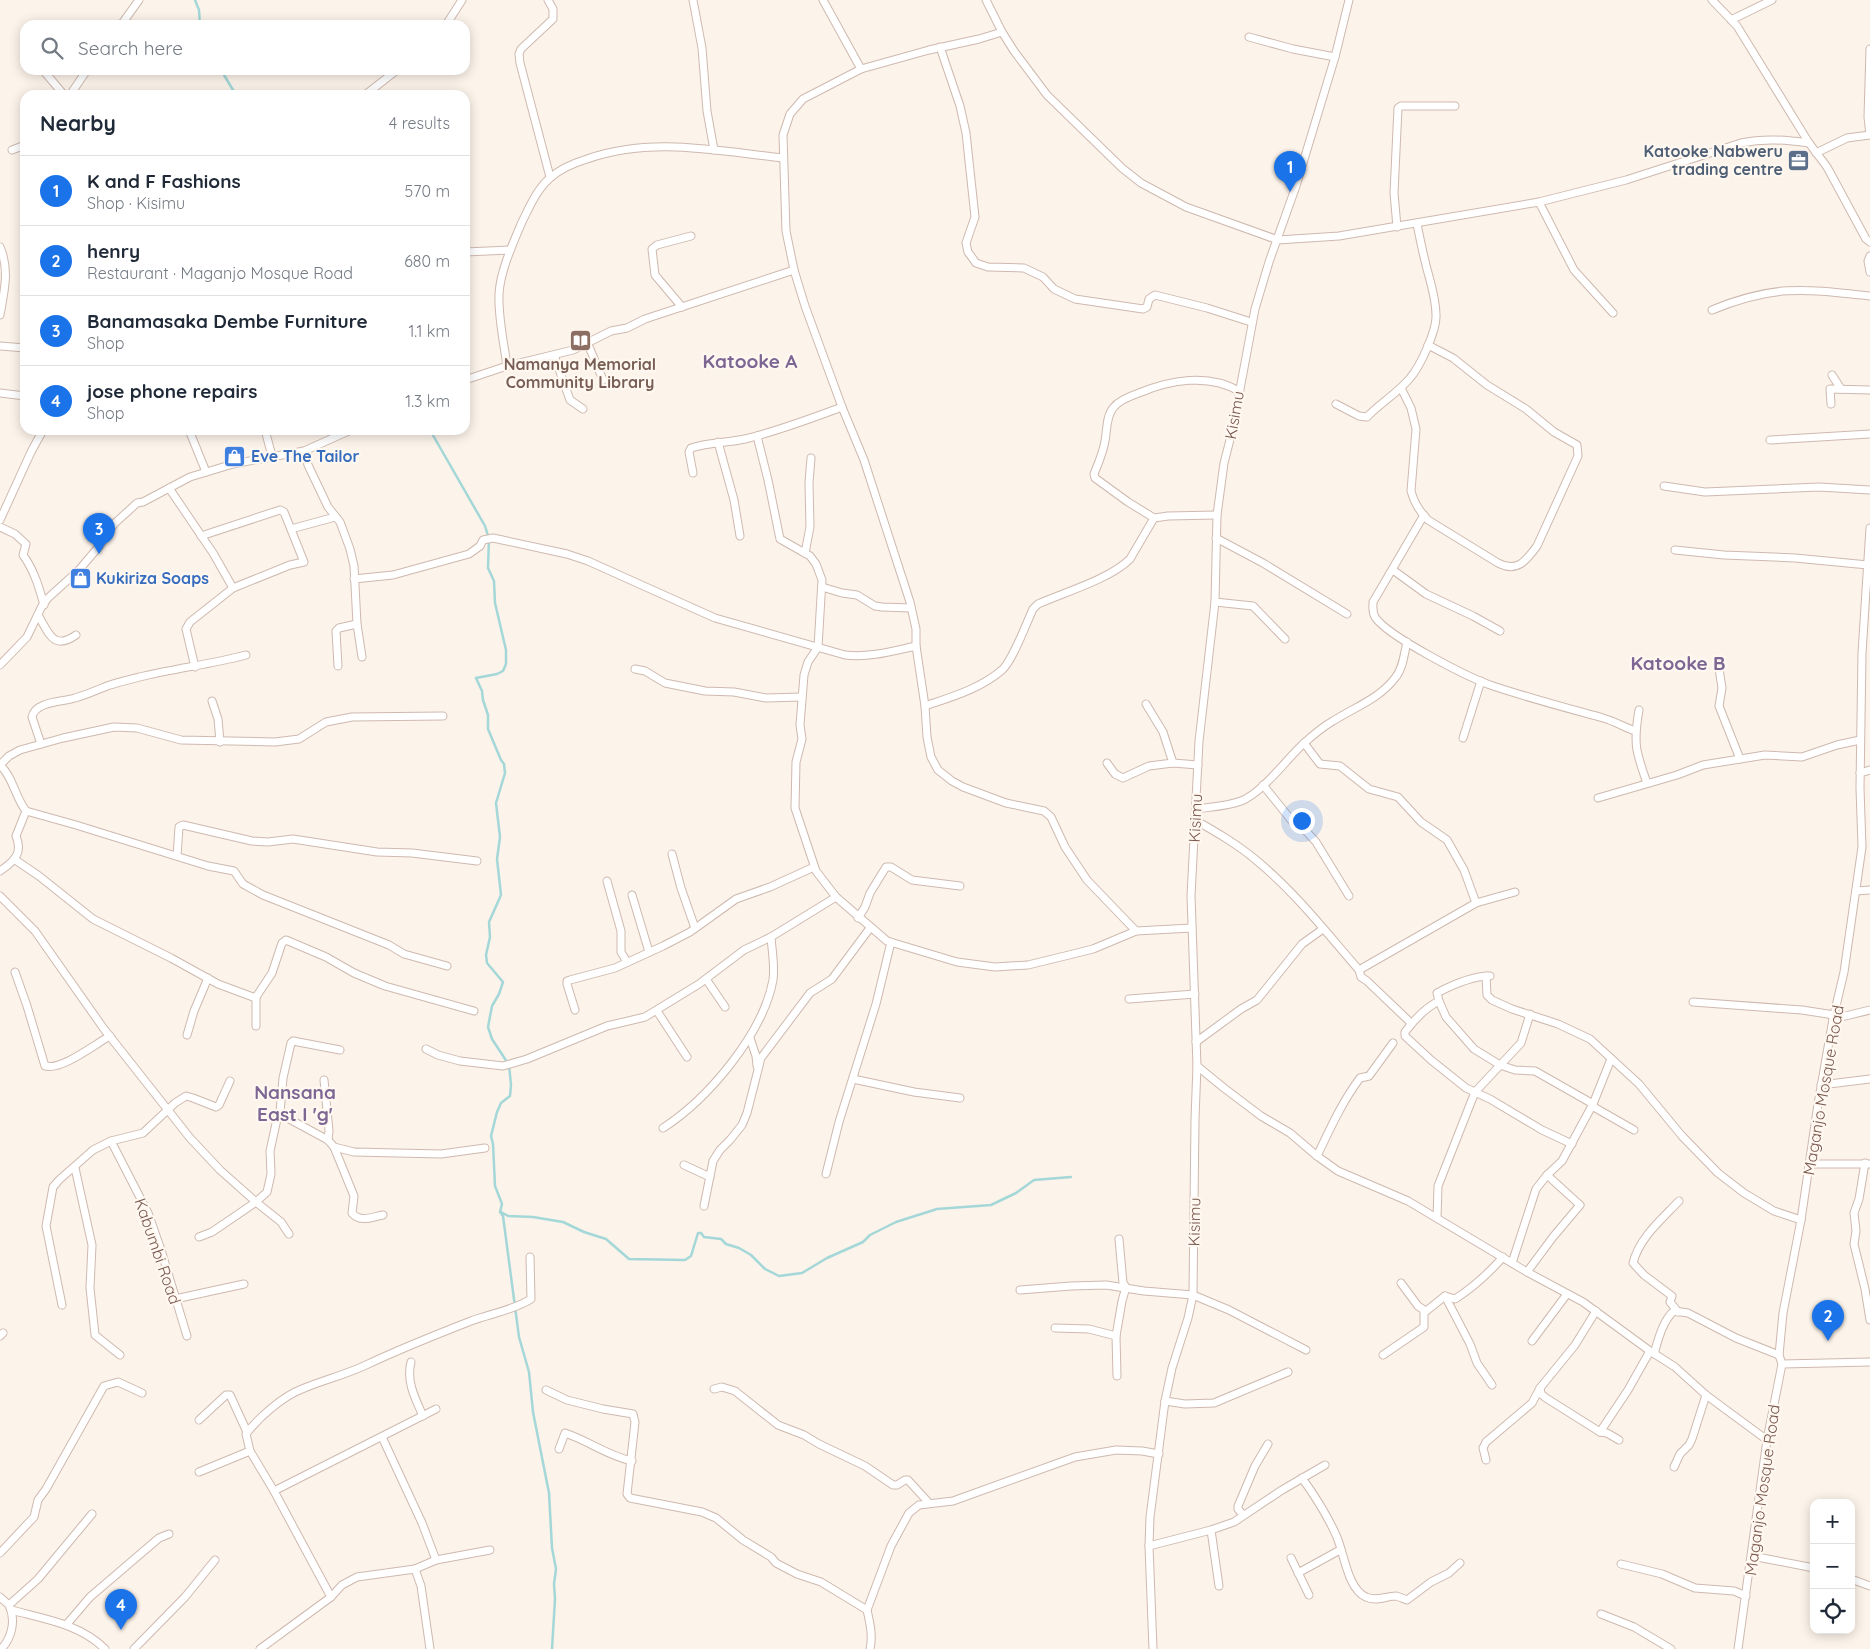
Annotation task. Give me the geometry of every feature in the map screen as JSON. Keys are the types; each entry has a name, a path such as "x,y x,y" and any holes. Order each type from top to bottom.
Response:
{"street":[{"path":"125,20 139,0"},
{"path":"449,20 462,0"},
{"path":"548,0 553,9 553,19 521,49 519,54 550,178"},
{"path":"693,0 702,48 707,111 714,150"},
{"path":"823,0 861,69"},
{"path":"986,0 1014,51 1047,96 1122,168 1141,183 1163,196 1195,210 1278,240 1339,236 1417,224 1516,204 1540,202 1626,180 1759,139 1809,143"},
{"name":"Kisimu","path":"1154,1649 1149,1546 1150,1518 1165,1401 1172,1368 1188,1318 1193,1295 1197,1066 1191,896 1198,765 1205,682 1215,602 1217,516 1224,463 1232,432 1252,322 1269,262 1278,240 1335,57 1349,0"},
{"path":"1712,0 1731,20 1750,45 1809,143 1827,167 1866,239 1870,242"},
{"path":"1731,20 1772,0"},
{"path":"1002,32 980,40 940,47 861,69 803,99 790,114 783,135 786,232 804,306 864,460 911,608 916,629 916,646 925,706 927,737 932,757 938,770 952,781 988,798 1044,811 1051,817 1065,846 1086,880 1136,931"},
{"path":"1250,37 1293,50 1335,57"},
{"path":"940,47 960,106 966,133 975,217 966,243 968,252 976,263 988,267 1024,268 1043,277 1054,289 1075,298 1143,309 1147,307 1149,299 1155,295 1252,322"},
{"path":"1816,153 1847,138 1870,135 1868,117 1870,49"},
{"path":"47,75 60,90"},
{"path":"73,90 84,75"},
{"path":"371,90 391,75"},
{"path":"1397,227 1394,192 1398,108 1401,106 1455,106"},
{"path":"507,366 499,306 499,292 510,250 532,200 550,178 564,168 598,155 621,149 646,146 690,147 783,158"},
{"path":"12,150 20,147"},
{"path":"1540,202 1574,270 1613,313"},
{"path":"1336,404 1359,416 1367,416 1379,404 1401,388 1411,377 1425,353 1436,314 1431,283 1417,224"},
{"path":"682,307 655,276 652,249 656,245 691,236"},
{"path":"0,247 5,262 6,277 0,315"},
{"path":"470,252 510,250"},
{"path":"1870,256 1868,261 1870,272"},
{"path":"470,378 507,366 573,350 611,331 627,328 645,319 794,270"},
{"path":"1712,310 1755,294 1789,290 1805,289 1870,296"},
{"path":"587,342 603,380"},
{"path":"1401,388 1411,408 1416,429 1412,491 1416,505 1428,520 1504,566 1515,567 1531,554 1537,546 1564,489 1579,451 1577,445 1554,432 1526,409 1487,385 1453,358 1428,344"},
{"path":"0,346 20,348"},
{"path":"554,354 570,400 583,409"},
{"path":"1832,375 1841,389"},
{"path":"1217,516 1168,516 1154,518 1095,478 1094,474 1105,441 1108,418 1113,408 1126,397 1178,380 1229,385 1239,391"},
{"path":"1831,404 1830,390 1870,390"},
{"path":"0,393 20,395"},
{"path":"693,473 690,450 707,443 744,440 842,407"},
{"path":"1770,440 1870,434"},
{"path":"0,520 40,435"},
{"path":"192,435 206,472"},
{"path":"266,435 272,456"},
{"path":"0,665 27,637 48,598 79,570 101,544 114,524 137,504 182,480 233,464 304,452 340,435"},
{"path":"757,436 780,540 810,556 816,564 822,580 818,647 805,669 800,724 802,739 796,762 794,808 814,867 836,897 870,928 891,942 957,962 995,967 1028,965 1093,949 1136,931 1192,928"},
{"path":"718,442 734,500 740,536"},
{"path":"304,452 308,466 328,507 340,522 348,544 354,566 356,624 362,657"},
{"path":"805,553 810,527 809,483 811,458"},
{"path":"1664,486 1704,492 1820,487 1870,490"},
{"path":"169,488 213,553 233,588"},
{"path":"194,666 187,625 233,588 290,565 304,562 283,510 276,510 201,536"},
{"path":"1424,516 1373,602 1372,612 1375,618 1396,636 1491,686 1609,720 1635,731"},
{"path":"291,529 335,517"},
{"path":"925,706 972,690 1002,670 1032,609 1038,604 1088,584 1124,564 1130,559 1154,518"},
{"path":"0,527 15,534 26,544 23,555 30,565 40,588 44,605"},
{"name":"Maganjo Mosque Road","path":"1738,1649 1767,1440 1782,1364 1779,1355 1784,1313 1822,1085 1844,972 1862,848 1860,740 1862,653 1870,528"},
{"path":"354,579 393,575 470,554 480,546 483,540 493,538 567,554 588,561 715,618 818,647 858,656 874,655 916,646"},
{"path":"1216,538 1263,563 1346,614"},
{"path":"1675,550 1868,564"},
{"path":"1392,570 1426,594 1500,631"},
{"path":"822,587 857,596 882,608 911,608"},
{"path":"1215,602 1252,606 1259,611 1284,639"},
{"path":"38,615 49,632 59,642 63,643 76,635"},
{"path":"338,666 336,630 356,624"},
{"path":"1196,809 1241,802 1264,785 1304,743 1332,721 1367,703 1384,690 1400,671 1407,642"},
{"path":"41,744 32,717 36,710 41,707 75,698 109,685 246,655"},
{"path":"1718,662 1722,688 1719,706 1740,759"},
{"path":"635,669 645,671 671,685 705,691 734,692 766,698 802,697"},
{"path":"1463,738 1481,681"},
{"path":"212,701 218,719 220,742"},
{"path":"1146,704 1163,732 1173,764"},
{"path":"1638,710 1635,731 1636,751 1647,783"},
{"path":"443,716 352,717 326,722 299,739 275,742 182,740 125,727 114,727 71,736 14,752 0,765 6,771 26,811 208,866 234,871 243,884 263,895 389,945 404,954 446,966"},
{"path":"1598,798 1703,765 1765,755 1802,757 1837,745 1860,740"},
{"path":"1304,743 1320,764 1340,766 1369,789 1398,797 1421,822 1447,840 1464,870 1476,903"},
{"path":"1107,763 1114,774 1123,778 1149,766 1173,764 1198,765"},
{"path":"1860,773 1870,770"},
{"path":"1264,785 1296,826 1306,831 1316,842 1349,896"},
{"path":"0,871 14,859 20,847 16,836 26,811"},
{"path":"1195,820 1223,836 1255,859 1275,877 1359,970 1361,977 1412,1023"},
{"path":"177,856 180,827 184,825 252,841 268,842 293,839 377,852 412,853 477,861"},
{"path":"672,854 695,928"},
{"path":"14,859 39,876 93,919 218,984 256,997"},
{"path":"574,1010 567,981 615,968 663,946 695,928 736,900 814,867"},
{"path":"858,918 870,893 886,867 891,867 912,880 960,886"},
{"path":"607,881 621,931 621,952 627,962"},
{"path":"1856,891 1870,890"},
{"path":"1359,970 1476,903 1515,892"},
{"path":"632,895 649,952"},
{"path":"0,896 35,931 110,1036 190,1138 220,1170 281,1222 290,1234"},
{"path":"426,1049 438,1055 460,1061 507,1065 607,1026 646,1017 706,979 744,950 771,937 836,897"},
{"path":"704,1206 713,1161 742,1125 747,1113 761,1058 810,993 832,979 870,928"},
{"path":"1196,1042 1241,1009 1257,1000 1302,944 1323,929"},
{"path":"663,1128 679,1118 702,1097 750,1038 770,993 773,978 771,937"},
{"path":"256,1026 256,997 272,973 282,943 286,940 385,986 474,1011"},
{"path":"826,1174 876,1004 891,942"},
{"path":"15,972 45,1066 52,1067 78,1056 110,1036"},
{"path":"1634,1130 1535,1071 1515,1070 1500,1065 1474,1050 1446,1017 1437,994 1452,986 1488,976 1487,995 1492,1000 1585,1036 1639,1084 1682,1136 1718,1172 1744,1193 1774,1211 1801,1220"},
{"path":"187,1035 194,1010 208,978"},
{"path":"706,979 725,1007"},
{"path":"1129,999 1195,994"},
{"path":"1439,1001 1432,1005 1404,1032 1407,1038 1466,1088 1490,1098 1542,1130 1572,1144"},
{"path":"1693,1002 1802,1010 1834,1017 1870,1010"},
{"path":"657,1011 687,1057"},
{"path":"1436,1218 1438,1186 1475,1092 1521,1042 1530,1014"},
{"path":"750,1038 756,1056 758,1071"},
{"path":"199,1237 212,1232 256,1202 267,1192 271,1174 270,1151 280,1112 283,1078 293,1041 340,1050"},
{"path":"1317,1156 1340,1108 1350,1092 1360,1078 1369,1076 1394,1043"},
{"path":"1512,1263 1536,1189 1562,1161 1572,1144 1592,1105 1611,1059"},
{"path":"1197,1066 1261,1116 1290,1133 1317,1156 1338,1170 1408,1201 1596,1312 1675,1367 1706,1395 1767,1440"},
{"path":"853,1079 914,1092 960,1098"},
{"path":"1822,1085 1870,1079"},
{"path":"324,1080 329,1131 328,1140"},
{"path":"62,1305 46,1226 53,1187 93,1150 111,1141 143,1133 186,1096 216,1107 221,1101 230,1081"},
{"path":"280,1112 328,1140 334,1147 354,1196 352,1214 360,1220 383,1215"},
{"name":"Kabumbi Road","path":"111,1141 148,1213 187,1336"},
{"path":"334,1147 354,1152 441,1154 485,1148"},
{"path":"1810,1164 1868,1164 1854,1213 1856,1231 1854,1244 1865,1288 1870,1320"},
{"path":"684,1166 710,1177"},
{"path":"75,1168 92,1245 90,1288 95,1335 120,1355"},
{"path":"1528,1272 1553,1237 1580,1205 1547,1175"},
{"path":"1678,1312 1670,1302 1672,1296 1640,1271 1633,1263 1636,1253 1645,1238 1679,1201"},
{"path":"1117,1376 1116,1336 1126,1287 1123,1283 1119,1239"},
{"path":"247,1432 279,1403 300,1389 366,1365 398,1349 515,1307 531,1299 530,1257"},
{"path":"1445,1296 1455,1299 1469,1290 1486,1276 1502,1258"},
{"path":"1401,1283 1418,1306 1425,1312"},
{"path":"175,1299 184,1295 244,1284"},
{"path":"1020,1290 1106,1285 1144,1291 1193,1295 1229,1310 1306,1350"},
{"path":"1532,1341 1567,1294"},
{"path":"1383,1355 1424,1327 1425,1312 1445,1296"},
{"path":"1445,1296 1470,1344 1477,1363 1492,1385"},
{"path":"1600,1432 1652,1352 1668,1318 1674,1311 1688,1313 1736,1338 1779,1355"},
{"path":"1486,1460 1483,1448 1486,1442 1532,1403 1540,1388 1574,1345 1596,1312"},
{"path":"1055,1328 1089,1329 1116,1336"},
{"path":"411,1362 408,1372 409,1380 423,1416"},
{"path":"1782,1364 1870,1362"},
{"path":"1165,1401 1185,1404 1214,1403 1288,1372"},
{"path":"0,1553 34,1517 38,1500 104,1386 118,1382 142,1393"},
{"path":"714,1389 722,1387 735,1391 778,1426 804,1435 873,1470 893,1485 908,1480 929,1503"},
{"path":"1540,1388 1546,1398 1600,1432 1607,1433 1619,1440"},
{"path":"546,1390 568,1400 633,1414 635,1422 627,1494 630,1498 702,1512 716,1518 743,1540 771,1556 776,1563 797,1574 821,1582 867,1610"},
{"path":"199,1420 226,1395 230,1395 247,1432 246,1437 250,1451 274,1491 331,1597"},
{"path":"1674,1468 1680,1454 1692,1439 1706,1395"},
{"path":"274,1491 436,1409"},
{"path":"560,1449 565,1433 583,1439 616,1458 632,1461"},
{"path":"382,1437 422,1523 436,1560"},
{"path":"1243,1515 1238,1506 1255,1466 1268,1444"},
{"path":"870,1649 872,1642 871,1628 867,1610 891,1546 910,1513 919,1505 953,1501 1075,1457 1116,1450 1159,1454"},
{"path":"199,1472 250,1451"},
{"path":"1149,1546 1234,1522 1325,1465"},
{"path":"1302,1478 1337,1536 1340,1550 1354,1584 1362,1595 1376,1599 1396,1596 1408,1600 1431,1582 1449,1573 1460,1563"},
{"path":"1,1649 8,1642 11,1632 10,1607 38,1579 92,1514"},
{"path":"1210,1530 1219,1586"},
{"path":"67,1624 90,1597 159,1538 169,1534"},
{"path":"260,1649 331,1597 342,1585 356,1577 415,1569 436,1560 490,1550"},
{"path":"1298,1573 1340,1550"},
{"path":"1752,1556 1810,1567"},
{"path":"1291,1558 1309,1595"},
{"path":"134,1649 185,1597 215,1560"},
{"path":"1621,1564 1662,1574 1696,1588 1734,1591 1746,1596"},
{"path":"415,1569 420,1586 430,1649"},
{"path":"1855,1581 1870,1586"},
{"path":"0,1597 10,1607 46,1620 67,1624 105,1649"},
{"path":"1601,1614 1634,1627 1671,1649"}],"waterway":[{"path":"195,0 199,10 200,20"},
{"path":"224,75 233,90"},
{"path":"433,435 485,526 489,539 488,568 494,581 495,603 506,650 506,664 503,671 476,678 482,691 488,715 488,729 504,764 505,773 496,803 500,837 497,859 501,895 489,922 490,937 486,955 487,963 503,982 492,1006 488,1027 492,1039 509,1065 511,1085 510,1096 501,1103 497,1112 491,1136 495,1186 502,1204 500,1212 503,1216 519,1337 529,1372 533,1412 549,1493 552,1548 556,1569 552,1649"},
{"path":"501,1212 508,1216 533,1217 563,1222 584,1232 606,1239 629,1259 685,1260 691,1256 698,1233 701,1233 704,1237 721,1239 726,1244 739,1248 751,1255 765,1269 779,1276 802,1273 827,1258 863,1242 870,1235 896,1222 937,1209 991,1205 1016,1193 1034,1180 1071,1177"}],"place":[{"name":"Katooke Nabweru trading centre","path":"1799,160"},
{"name":"K and F Fashions","path":"1290,192"},
{"name":"Namanya Memorial Community Library","path":"580,340"},
{"name":"Eve The Tailor","path":"235,456"},
{"name":"Banamasaka Dembe Furniture","path":"99,554"},
{"name":"Kukiriza Soaps","path":"80,578"},
{"name":"henry","path":"1828,1341"},
{"name":"jose phone repairs","path":"121,1630"}],"district":[{"name":"Katooke A","path":"750,361"},
{"name":"Katooke B","path":"1678,663"},
{"name":"Nansana East I 'g'","path":"295,1103"}]}
